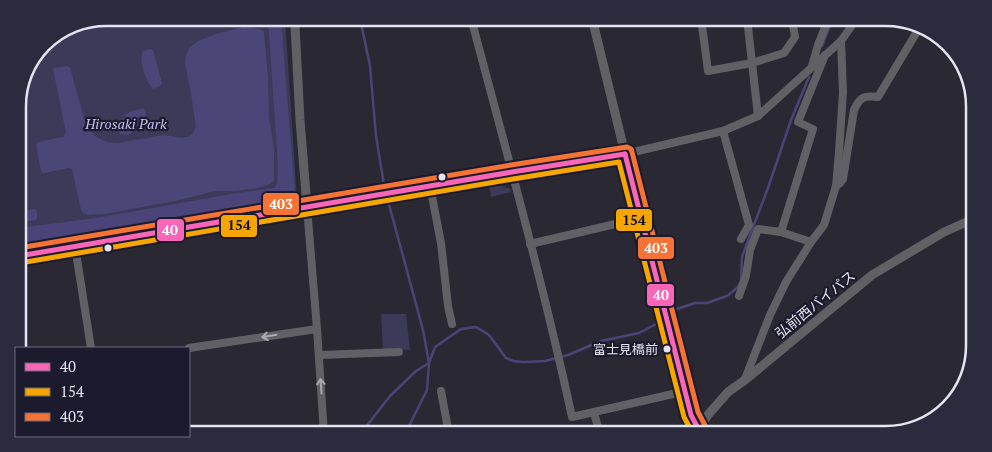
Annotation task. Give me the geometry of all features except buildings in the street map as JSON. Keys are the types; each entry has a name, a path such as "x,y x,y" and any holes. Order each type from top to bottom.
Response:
{"main road":[{"path":"26,255 625,154 691,415 696,426"}],"street":[{"path":"295,26 300,120 323,426"},
{"path":"473,26 512,172 572,417 686,391"},
{"path":"594,26 625,154 723,131 758,116 841,41 851,26"},
{"path":"702,26 708,70 752,63 784,53 795,37 793,26"},
{"path":"748,26 758,116"},
{"path":"812,66 818,44 826,26"},
{"path":"836,186 843,179 854,110 857,104 864,97 878,97 917,32"},
{"path":"745,380 770,315 786,282 824,225 836,186 843,92 841,41"},
{"path":"781,232 813,129 798,122 826,54"},
{"path":"723,131 749,225 741,239"},
{"path":"430,186 441,243 448,306 452,324"},
{"path":"530,244 641,218"},
{"name":"弘前西バイパス","path":"703,426 707,416 728,392 872,275 944,232 966,222"},
{"path":"739,296 746,276 750,250 758,229 781,232 811,242"},
{"path":"75,246 91,347"},
{"path":"190,348 317,329"},
{"path":"318,355 398,352"},
{"path":"441,391 448,426"},
{"path":"594,413 598,426"}],"green space":[{"name":"Hirosaki Park","path":"106,26 286,26 297,200 26,247 26,101 34,71 50,50 62,40 76,32 91,28"},
{"path":"243,27 260,29 264,32 269,117 274,148 274,180 270,184 235,191 215,191 175,201 105,214 87,215 81,210 72,169 44,173 41,171 36,144 63,137 66,133 54,68 67,66 70,68 86,125 96,137 107,142 118,143 164,135 182,138 190,136 196,127 185,62 189,48 198,41 216,34"},
{"path":"153,50 162,83 153,89 145,77 141,60 143,51"},
{"path":"143,108 146,116 136,123 131,133 128,135 120,134 119,125 124,116"},
{"path":"497,183 510,189 511,192 491,197 489,184"},
{"path":"35,209 37,211 36,220 26,222 26,211"},
{"path":"381,314 406,314 410,350 383,349"}],"shaded area":[{"path":"269,26 282,26 295,194 291,198 26,243 26,227 96,218 274,188 277,184 278,167"}],"waterway":[{"path":"362,26 370,66 376,136 385,191"},
{"path":"822,46 830,26"},
{"path":"669,313 695,303 707,303 727,296 737,288 741,281 742,257 791,120 809,77"},
{"path":"387,197 423,330 429,363 427,390 409,426"},
{"path":"367,426 390,396 416,371 429,363 435,347 461,329 476,327 489,335 506,358 523,362 545,361 568,355 601,341 639,333 662,321"}],"transit line":[{"name":"403","path":"26,247 627,147 632,152 698,412 705,426"},
{"name":"40","path":"625,154 691,415 697,426"},
{"name":"40","path":"26,255 625,154"},
{"name":"154","path":"26,262 619,162 684,417 689,426"}],"place":[{"name":"富士見橋前","path":"667,349"}]}
